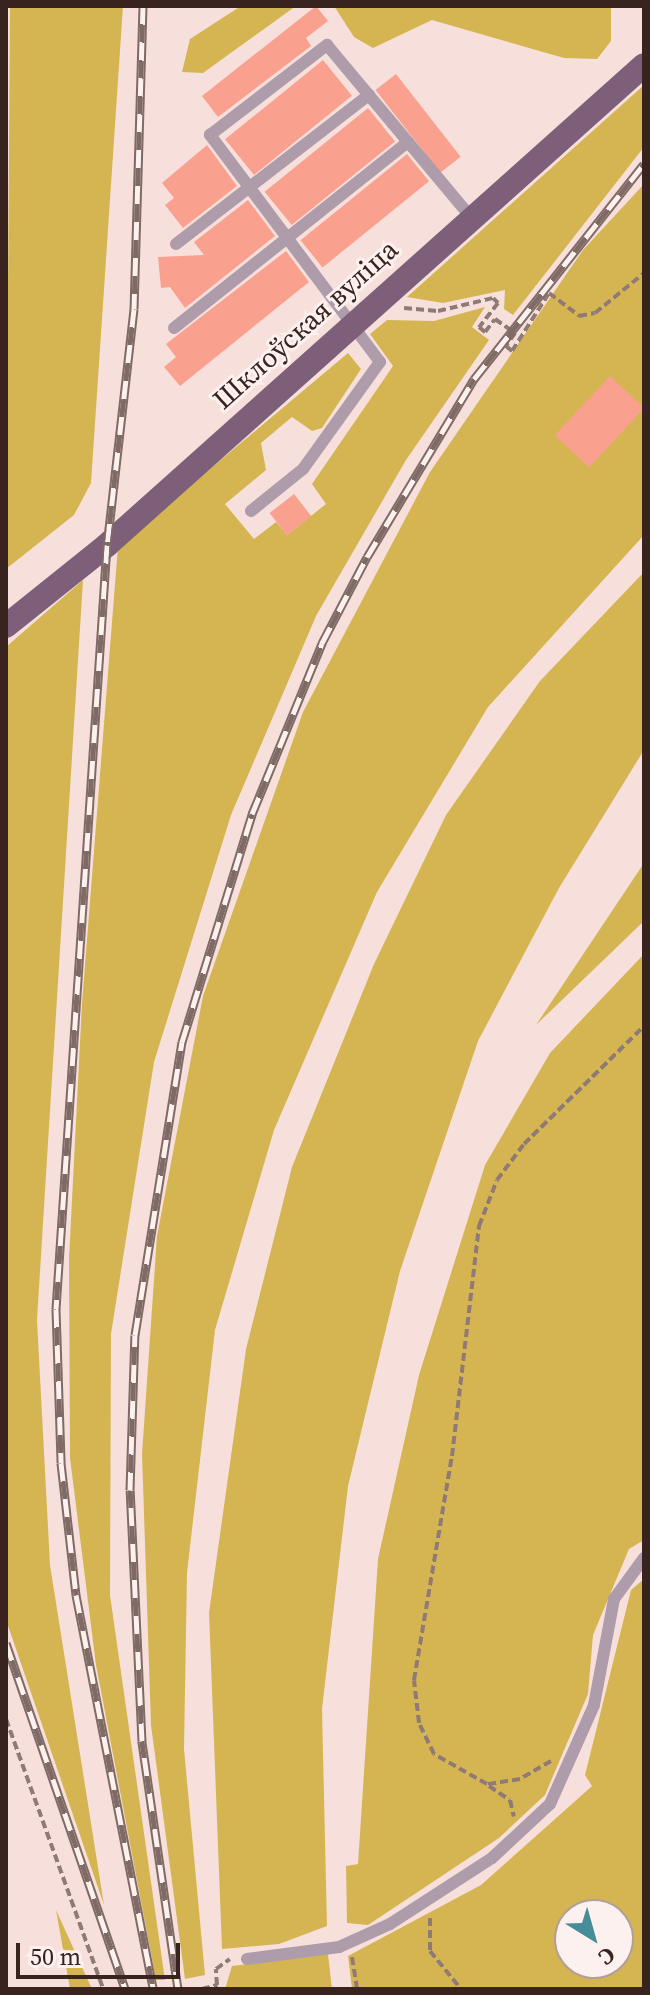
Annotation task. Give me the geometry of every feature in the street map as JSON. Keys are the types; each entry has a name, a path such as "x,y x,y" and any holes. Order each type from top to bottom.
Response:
{"main road":[{"name":"Шклоўская вуліца","path":"6,626 107,545 469,215 644,65"}],"lane":[{"path":"251,511 303,469 380,362 210,135 327,45 469,215"},
{"path":"176,244 369,95"},
{"path":"174,328 408,142"},
{"path":"247,1959 350,1943 430,1900 517,1835 556,1794 577,1738 594,1705 614,1599 644,1558"}],"path":[{"path":"381,296 401,308 438,311 493,298 498,303 479,327 485,332 495,319 515,333 506,346 512,351 549,293 579,316 595,313 644,273"},
{"path":"517,1835 510,1800 434,1754 419,1723 414,1680 452,1456 479,1226 497,1180 524,1144 644,1026"},
{"path":"6,1719 103,1989"},
{"path":"487,1784 520,1779 577,1738"},
{"path":"430,1900 430,1951 461,1989"},
{"path":"350,1943 357,1989"},
{"path":"202,1989 217,1985 221,1961 247,1959"}],"shaded area":[{"path":"10,6 123,6 91,483 74,515 6,569"},
{"path":"241,6 296,6 203,73 182,72 190,39"},
{"path":"334,6 611,6 611,41 597,59 564,58 432,20 373,48 354,37"},
{"path":"644,85 644,147 513,315 504,309 505,290 443,303 407,297"},
{"path":"644,184 644,535 488,707 377,892 274,1130 215,1330 187,1573 184,1749 205,1975 185,1979 151,1725 142,1454 157,1236 203,996 303,712 430,472 583,250"},
{"path":"485,307 472,327 489,340 406,460 316,616 231,815 154,1062 111,1334 110,1595 165,1980 156,1980 96,1665 70,1458 69,1259 82,1003 118,546 348,353 361,369 322,428 312,431 292,417 261,443 266,470 225,504 254,539 276,522 287,535 326,504 312,484 393,366 370,334 387,320 434,321"},
{"path":"644,572 644,750 559,888 478,1041 400,1271 348,1486 322,1709 327,1926 279,1944 222,1949 209,1613 246,1349 292,1167 374,964 446,815 540,681"},
{"path":"83,580 37,1320 50,1565 104,1905 6,1620 6,647"},
{"path":"644,863 644,921 536,1025"},
{"path":"644,954 644,1540 629,1549 593,1635 588,1694 545,1795 499,1838 368,1925 347,1923 346,1866 358,1864 378,1559 419,1375 485,1165 550,1053"},
{"path":"644,1579 644,1989 352,1989 348,1956 481,1885 592,1786 585,1775 631,1590"},
{"path":"56,1910 92,1989 70,1989"},
{"path":"328,1954 332,1989 225,1989 232,1966"}],"building":[{"path":"316,6 328,21 306,38 311,46 218,117 202,96"},
{"path":"323,60 352,96 254,175 225,139"},
{"path":"396,74 461,157 440,173 376,90"},
{"path":"368,108 395,141 292,225 265,192"},
{"path":"207,145 237,186 183,228 165,205 174,198 162,183"},
{"path":"407,154 429,181 323,267 301,240"},
{"path":"248,200 275,236 185,308 170,287 161,288 158,257 204,255 194,242"},
{"path":"286,251 309,282 180,386 164,367 176,357 166,344"},
{"path":"610,376 644,408 589,467 555,435"},
{"path":"294,494 311,516 287,535 270,513"}],"railway":[{"path":"143,6 134,309 107,545 56,1309 61,1463 76,1595 153,1989"},
{"path":"178,1989 142,1741 130,1490 135,1335 182,1042 252,814 322,643 367,557 474,379 644,164"},
{"path":"6,1643 125,1989"}]}
